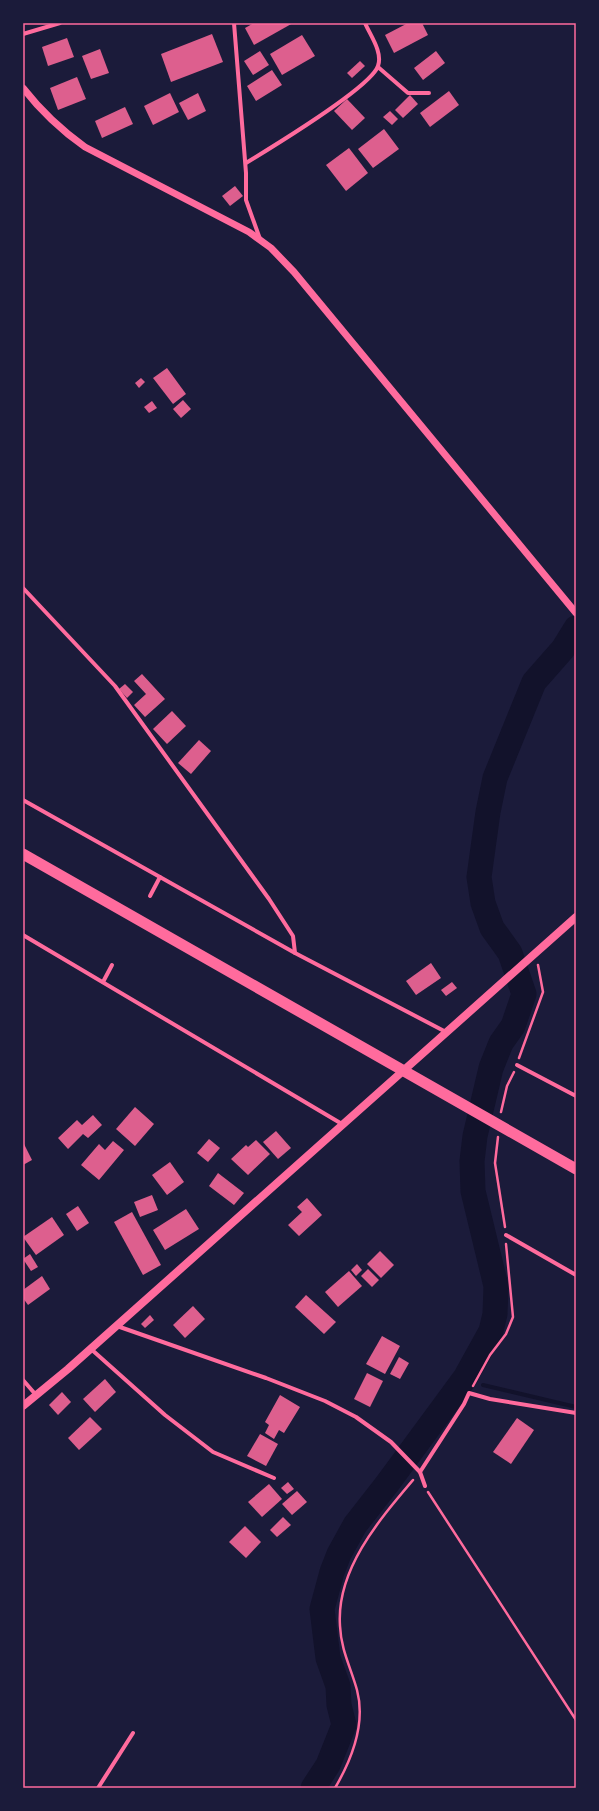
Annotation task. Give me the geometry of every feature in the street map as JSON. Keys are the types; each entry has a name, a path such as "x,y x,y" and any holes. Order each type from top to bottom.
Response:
{"highway":[{"path":"23,854 576,1169"},
{"path":"23,860 150,927"}],"main road":[{"path":"23,1406 91,1349 343,1125 503,980 576,917"}],"street":[{"path":"23,34 60,23"},
{"path":"234,23 246,163 246,200 261,241"},
{"path":"246,163 285,140 326,112 368,79 378,67 379,56 365,23"},
{"path":"378,67 408,93 430,93"},
{"path":"23,88 37,106 63,131 85,147 249,232 271,248 294,272 576,613"},
{"path":"23,588 115,686 269,899 293,936 295,953"},
{"path":"23,800 295,953 446,1032"},
{"path":"150,896 160,877"},
{"path":"23,935 343,1125"},
{"path":"103,982 112,965"},
{"path":"517,1065 576,1096"},
{"path":"506,1235 576,1275"},
{"path":"117,1326 266,1378 325,1401 356,1418 391,1442 420,1472 425,1486"},
{"path":"91,1349 165,1415 213,1452 274,1478"},
{"path":"23,1380 36,1396"},
{"path":"420,1472 464,1404 469,1393 490,1399 576,1413"},
{"path":"98,1788 133,1733"}],"path":[{"path":"500,1118 507,1086 517,1065 543,992 536,951"},
{"path":"469,1393 490,1355 506,1334 513,1317 506,1235 495,1163 498,1133"},
{"path":"335,1788 348,1765 356,1743 359,1711 357,1690 343,1652 340,1625 341,1600 351,1568 368,1538 420,1472"},
{"path":"425,1486 576,1720"}],"building":[{"path":"254,23 293,23 254,45 245,28"},
{"path":"408,23 422,23 428,35 394,53 385,35"},
{"path":"212,34 223,62 171,82 161,54"},
{"path":"302,35 315,56 282,75 270,54"},
{"path":"67,38 74,57 48,66 42,47"},
{"path":"100,49 109,73 91,79 82,56"},
{"path":"260,51 269,65 253,75 244,61"},
{"path":"436,51 445,63 423,80 414,68"},
{"path":"360,61 365,66 352,78 347,73"},
{"path":"272,70 282,85 256,101 247,86"},
{"path":"77,77 86,99 58,110 50,88"},
{"path":"449,91 459,105 430,127 420,113"},
{"path":"170,93 179,112 153,125 144,106"},
{"path":"198,93 206,111 188,120 179,103"},
{"path":"410,95 418,104 403,118 395,110"},
{"path":"347,99 365,118 352,130 334,111"},
{"path":"125,107 133,124 102,138 95,121"},
{"path":"390,111 398,119 392,125 383,117"},
{"path":"384,129 399,149 373,168 358,149"},
{"path":"349,148 368,173 346,191 326,165"},
{"path":"235,186 243,196 230,206 222,196"},
{"path":"167,368 186,394 173,404 153,378"},
{"path":"141,378 145,382 139,388 135,383"},
{"path":"183,400 191,409 181,418 173,409"},
{"path":"152,401 157,408 149,413 144,407"},
{"path":"142,674 165,699 145,717 134,705 146,694 134,681"},
{"path":"125,684 133,692 127,698 119,689"},
{"path":"172,711 186,726 167,744 153,729"},
{"path":"199,740 211,751 191,774 178,763"},
{"path":"431,963 441,978 416,995 406,981"},
{"path":"452,982 457,988 446,996 441,990"},
{"path":"135,1107 154,1124 135,1146 116,1129"},
{"path":"93,1115 102,1125 88,1138 83,1134 68,1149 58,1138 77,1120 82,1125"},
{"path":"276,1131 291,1148 278,1159 263,1142"},
{"path":"209,1139 220,1148 208,1162 197,1153"},
{"path":"256,1140 270,1154 248,1175 231,1159 246,1145 248,1147"},
{"path":"113,1141 124,1150 99,1180 81,1165 99,1144 105,1150"},
{"path":"23,1142 32,1160 23,1165"},
{"path":"170,1162 184,1182 167,1195 152,1175"},
{"path":"218,1173 244,1193 234,1205 209,1186"},
{"path":"152,1195 158,1210 140,1217 134,1202"},
{"path":"307,1198 322,1215 299,1236 288,1225 302,1212 297,1207"},
{"path":"78,1206 89,1223 77,1231 66,1214"},
{"path":"186,1209 199,1229 165,1250 153,1230"},
{"path":"132,1212 161,1265 143,1275 114,1222"},
{"path":"52,1217 64,1235 36,1255 23,1237"},
{"path":"380,1251 394,1265 381,1278 367,1264"},
{"path":"30,1254 38,1267 31,1271 23,1259"},
{"path":"357,1264 362,1270 356,1276 351,1270"},
{"path":"368,1269 379,1280 372,1287 361,1276"},
{"path":"349,1271 362,1286 338,1307 325,1292"},
{"path":"42,1276 50,1289 28,1305 23,1298 23,1290"},
{"path":"306,1295 336,1322 324,1334 295,1307"},
{"path":"193,1306 205,1319 185,1338 173,1325"},
{"path":"150,1315 154,1320 145,1328 141,1324"},
{"path":"382,1336 400,1346 385,1374 366,1364"},
{"path":"399,1357 409,1363 400,1379 390,1374"},
{"path":"367,1373 383,1381 370,1407 354,1399"},
{"path":"105,1379 116,1392 95,1412 83,1399"},
{"path":"62,1392 71,1402 58,1415 49,1405"},
{"path":"280,1395 300,1407 284,1433 279,1430 274,1439 265,1433 269,1425 265,1422"},
{"path":"90,1417 102,1429 79,1450 68,1438"},
{"path":"517,1418 534,1430 511,1464 493,1452"},
{"path":"260,1434 278,1444 266,1466 247,1456"},
{"path":"288,1482 294,1489 287,1494 281,1488"},
{"path":"269,1484 282,1499 262,1517 248,1502"},
{"path":"297,1491 307,1502 292,1515 282,1504"},
{"path":"283,1517 291,1525 277,1537 270,1530"},
{"path":"245,1526 261,1542 246,1558 229,1542"}],"waterway":[{"path":"313,1788 328,1765 344,1725 339,1705 338,1686 328,1658 322,1609 332,1572 339,1554 355,1525 465,1378 491,1331 495,1314 496,1286 473,1191 472,1161 475,1136 491,1068 501,1043 513,1026 524,994 510,953 492,928 483,903 479,877 488,812 495,778 534,682 563,649 576,628"},
{"path":"483,1385 576,1407"}]}
